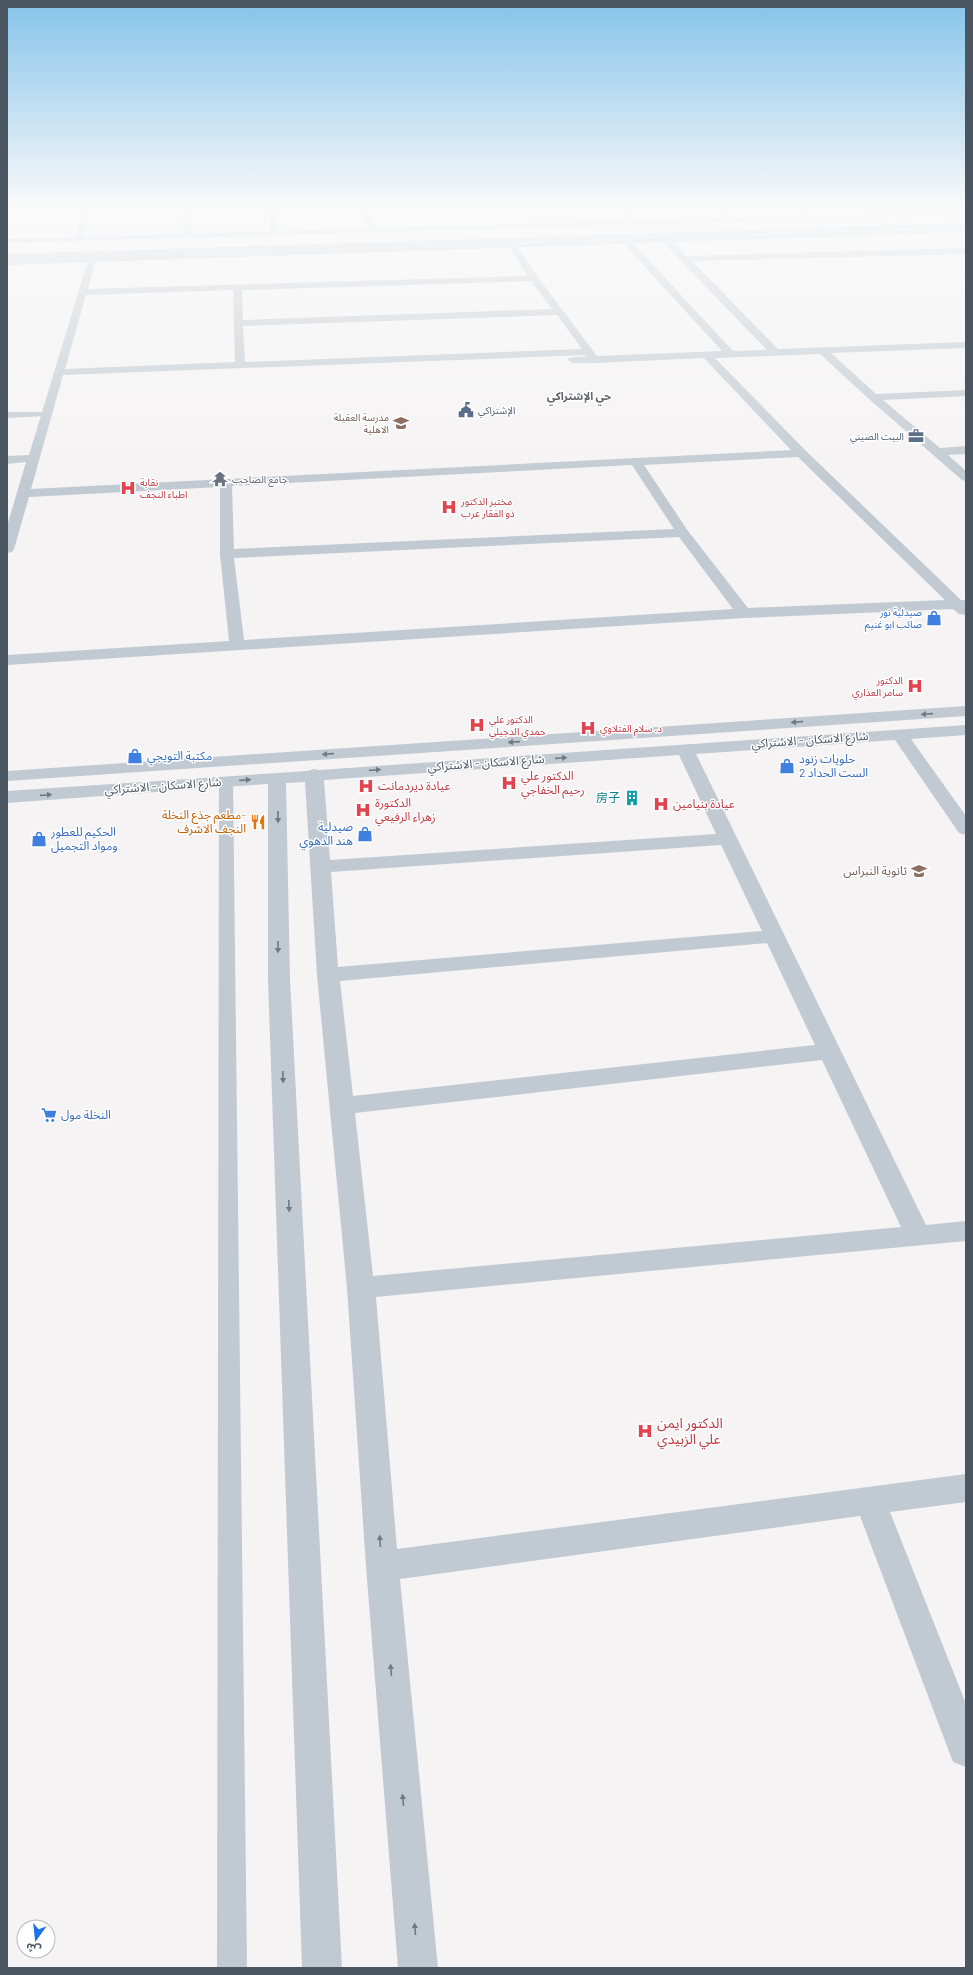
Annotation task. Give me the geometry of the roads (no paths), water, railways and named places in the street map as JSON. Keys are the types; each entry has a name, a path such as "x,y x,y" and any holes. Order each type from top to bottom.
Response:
{"street":[{"path":"7,549 81,297"},
{"path":"238,297 240,365"},
{"path":"548,297 592,356"},
{"path":"677,297 731,355"},
{"path":"722,297 776,353"},
{"path":"239,323 559,312"},
{"path":"764,340 780,340"},
{"path":"59,372 491,356 708,356 966,345"},
{"path":"823,351 873,397 966,477"},
{"path":"708,356 801,453 963,607"},
{"path":"873,397 966,393"},
{"path":"938,452 966,450"},
{"path":"24,493 801,453"},
{"path":"7,460 34,458"},
{"path":"636,462 683,533 744,613"},
{"path":"226,483 227,554 238,646"},
{"path":"227,554 683,533"},
{"path":"7,660 744,613 963,607"},
{"name":"شارع الاسكان - الاشتراكي","path":"7,776 966,711"},
{"name":"شارع الاسكان - الاشتراكي","path":"7,797 226,782 314,774 966,730"},
{"path":"899,734 966,828"},
{"path":"685,749 918,1236"},
{"path":"128,789 130,768"},
{"path":"314,774 328,975 361,1288 382,1566 418,1968"},
{"path":"277,778 279,980 322,1968"},
{"path":"320,867 728,839"},
{"path":"328,975 775,936"},
{"path":"341,1106 830,1051"},
{"path":"361,1288 966,1231"},
{"path":"382,1566 966,1488"},
{"path":"869,1500 966,1749"}],"lane":[{"path":"7,415 46,414"},
{"path":"226,782 232,1968"}],"place":[{"name":"الإشتراكي","path":"466,410"},
{"name":"مدرسة العقيلة الاهلية","path":"401,423"},
{"name":"البيت الصيني","path":"916,436"},
{"name":"جامع الصاحب","path":"220,479"},
{"name":"نقابة اطباء النجف","path":"128,488"},
{"name":"مختبر الدكتور ذو الفقار عرب","path":"449,507"},
{"name":"صيدلية نور صائب ابو غنيم","path":"934,618"},
{"name":"الدكتور سامر العذاري","path":"915,686"},
{"name":"الدكتور علي حمدي الدجيلي","path":"477,725"},
{"name":"د. سلام الفتلاوي","path":"588,728"},
{"name":"مكتبة التويجي","path":"135,756"},
{"name":"حلويات زنود الست الحداد 2","path":"787,766"},
{"name":"الدكتور علي رحيم الخفاجي","path":"509,783"},
{"name":"عيادة ديردمانت","path":"366,786"},
{"name":"房子","path":"632,798"},
{"name":"عيادة بنيامين","path":"661,804"},
{"name":"الدكتورة زهراء الرفيعي","path":"363,810"},
{"name":"مطعم جذع النخلة- النجف الاشرف","path":"258,822"},
{"name":"صيدلية هند الدهوي","path":"365,834"},
{"name":"الحكيم للعطور ومواد التجميل","path":"39,839"},
{"name":"ثانوية النبراس","path":"919,871"},
{"name":"النخلة مول","path":"49,1115"},
{"name":"الدكتور ايمن علي الزبيدي","path":"645,1431"}],"district":[{"name":"حي الإشتراكي","path":"579,396"}]}
